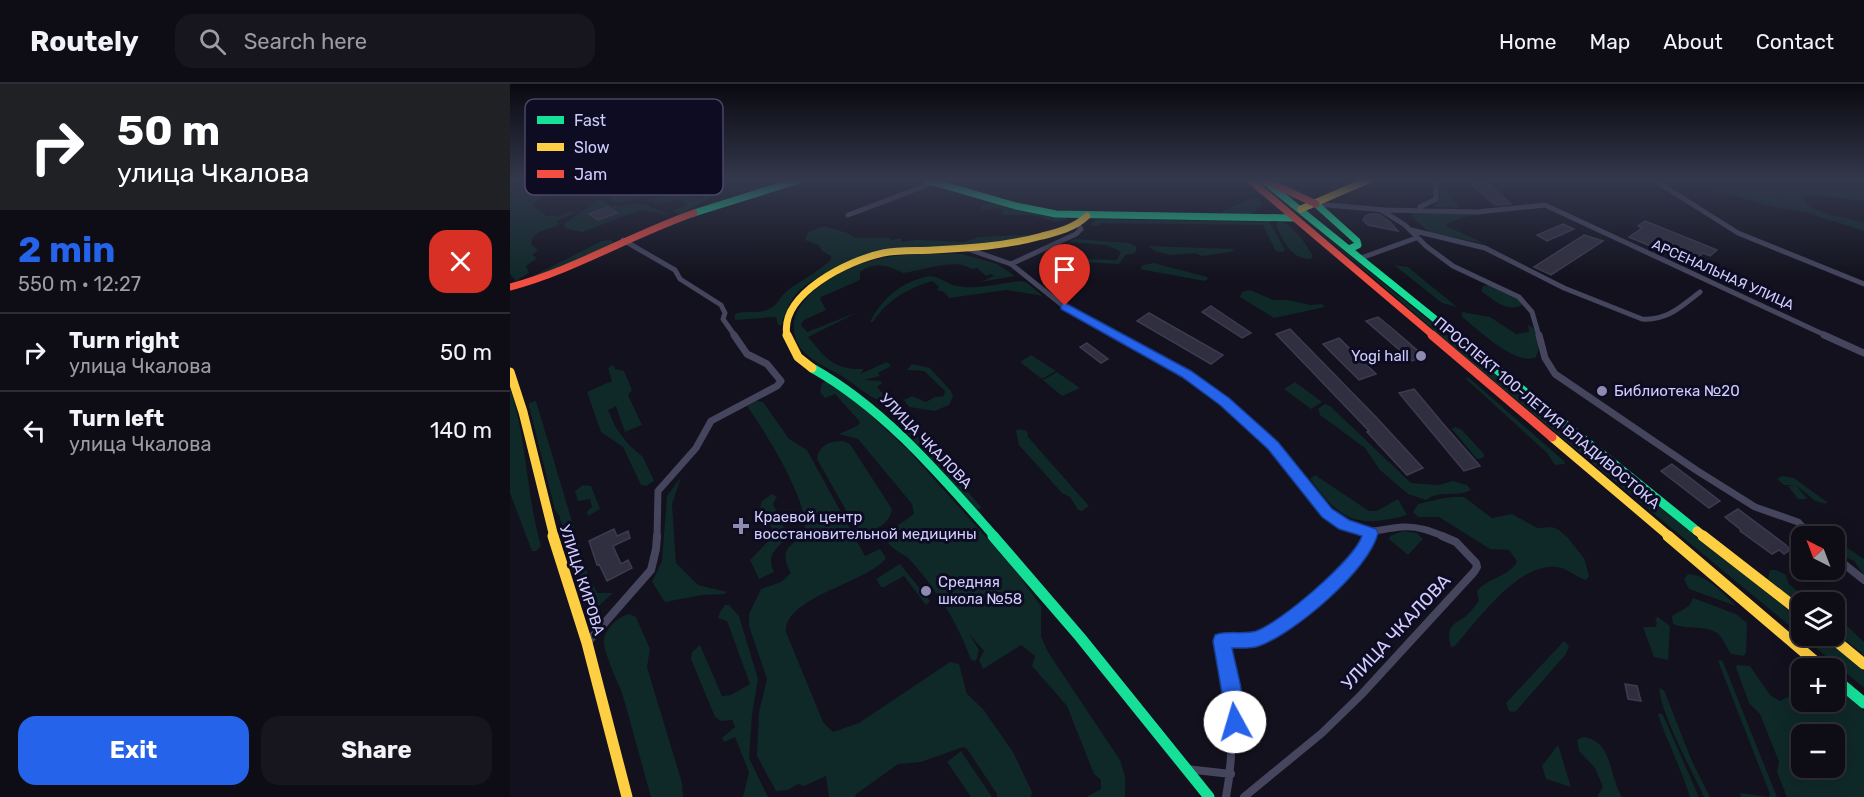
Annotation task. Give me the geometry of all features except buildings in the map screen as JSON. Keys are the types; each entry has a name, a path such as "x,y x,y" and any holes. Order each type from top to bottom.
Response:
{"main road":[{"path":"510,287 536,281 623,240 692,213"},
{"path":"1055,213 1087,216 1293,218"},
{"name":"ПРОСПЕКТ 100-ЛЕТИЯ ВЛАДИВОСТОКА","path":"1288,213 1811,658"},
{"name":"ПРОСПЕКТ 100-ЛЕТИЯ ВЛАДИВОСТОКА","path":"1306,213 1644,489 1791,604"},
{"path":"1326,213 1357,241 1358,245 1349,249"},
{"name":"УЛИЦА ЧКАЛОВА","path":"1087,216 1078,225 1028,240 968,249 883,253 856,261 807,290 792,309 786,328 791,347 806,366 841,383 875,409 940,475 1058,609 1209,797"},
{"name":"УЛИЦА КИРОВА","path":"510,372 523,412 549,524 587,643 627,797"},
{"path":"1842,646 1864,664"},
{"path":"1845,687 1864,703"}],"street":[{"path":"848,215 852,213"},
{"path":"1387,213 1411,230 1485,249 1564,288 1642,319 1664,320 1700,292"},
{"name":"АРСЕНАЛЬНАЯ УЛИЦА","path":"1562,213 1864,353"},
{"path":"1708,213 1738,232 1864,284"},
{"path":"968,249 1011,264 1076,234 1081,229 1078,225"},
{"path":"1411,230 1416,238 1460,270 1508,291 1526,303 1539,327 1547,364 1556,374 1736,495 1766,512 1798,522 1802,526"},
{"path":"1361,258 1416,238"},
{"path":"587,643 651,570 655,561 658,491 696,448 711,422 777,386 781,381 767,364 747,354 723,319 724,313 721,305 680,279 675,270 623,240"},
{"name":"УЛИЦА ЧКАЛОВА","path":"1011,264 1060,304 1187,374 1225,401 1273,445 1327,513 1344,524 1371,533 1402,528 1427,529 1463,547 1477,567 1416,638 1361,695 1322,733 1244,797"},
{"path":"1226,797 1235,753 1235,722 1232,691 1221,641 1256,639 1270,633 1300,611 1355,563 1371,533"},
{"path":"1845,565 1864,580"},
{"path":"1185,768 1231,774"}],"green space":[{"path":"510,213 543,213 548,217 553,215 558,217 573,213 557,221 559,224 538,233 532,239 531,244 538,250 532,255 537,258 526,266 529,273 516,281 510,274"},
{"path":"579,213 631,213 582,232 565,228 564,224"},
{"path":"1042,213 1068,219 1056,222 1032,215 1002,214"},
{"path":"1412,213 1474,214 1450,222 1446,226 1486,244 1429,232 1411,216"},
{"path":"1809,213 1827,213 1864,222 1864,231"},
{"path":"1096,220 1267,222 1270,223 1285,250 1276,251 1263,225 1101,223 1098,226 1090,225"},
{"path":"1279,221 1299,235 1313,256 1311,259 1293,253 1276,225"},
{"path":"1307,221 1596,457 1791,612 1791,627 1485,374"},
{"path":"824,226 855,238 889,238 891,240 902,238 901,242 917,240 964,242 979,237 1042,234 983,245 904,248 868,254 848,261 802,288 789,305 781,325 778,325 776,317 735,320 735,314 771,308 788,290 831,260 831,256 822,251 819,245 805,240 808,232"},
{"path":"1074,239 1129,243 1137,247 1135,253 1125,255 1119,264 1042,258 1047,255 1058,258 1117,260 1121,252 1107,245 1069,242"},
{"path":"612,240 613,243 544,276 521,282 602,241"},
{"path":"1148,246 1232,249 1235,251 1202,256 1195,253 1170,255 1155,251"},
{"path":"917,254 961,254 997,264 1015,276 980,282 994,276 991,274 986,276 977,268 971,269 957,264 903,273 887,266 871,266 860,272 858,281 821,297 826,310 804,320 801,325 807,332 858,312 808,337 825,357 837,365 864,369 860,374 887,362 891,366 878,373 880,376 864,380 881,381 882,383 877,387 883,394 888,393 894,402 884,402 872,397 812,359 798,344 794,329 796,314 804,301 830,279 860,264 874,260"},
{"path":"1154,263 1208,279 1204,281 1140,269 1143,265"},
{"path":"1394,265 1408,267 1457,307 1442,303"},
{"path":"930,276 964,287 1026,282 1043,296 1006,290 949,298 944,292 937,290 939,287 933,281 899,296 885,307 873,322 870,322 880,305 894,292 910,282"},
{"path":"1488,285 1519,299 1522,305 1511,307 1496,301 1481,291 1483,286"},
{"path":"1250,290 1273,300 1288,300 1310,305 1322,304 1325,307 1274,318 1240,297 1242,292"},
{"path":"1462,312 1490,317 1516,334 1529,332 1528,325 1532,327 1538,338 1539,348 1536,357 1528,359 1508,352 1462,317"},
{"path":"1031,355 1056,371 1042,379 1020,362"},
{"path":"912,364 930,368 951,391 953,397 949,405 935,411 909,407 904,400 912,396 926,402 935,397 944,396 945,391 924,371 907,370"},
{"path":"613,365 615,369 624,371 632,390 628,395 642,425 625,432 616,406 608,410 616,428 629,445 643,457 654,481 646,486 641,485 623,447 601,432 587,392 612,381 608,368"},
{"path":"1057,372 1080,388 1062,396 1043,380"},
{"path":"1465,378 1469,378 1565,464 1555,465 1547,453"},
{"path":"826,382 854,400 908,450 1011,565 1041,606 1041,636 1048,652 1120,760 1125,776 1125,797 1086,797 1101,789 1101,780 1094,774 1067,706 1032,666 1035,656 1021,645 983,669 979,660 984,651 969,634 979,650 976,661 971,660 953,620 938,595 910,560 888,543 890,531 914,514 912,504 858,439 839,434 857,426 860,422 835,394 825,398 820,392 822,383"},
{"path":"1295,382 1322,402 1311,409 1284,389"},
{"path":"510,388 520,427 532,507 541,546 536,551 532,551 510,493"},
{"path":"536,401 588,575 597,593 613,593 592,612 589,610 559,515 555,510 529,406 529,403"},
{"path":"756,401 763,402 789,439 807,450 865,556 880,549 886,558 877,567 863,575 812,600 798,609 789,620 786,632 823,722 833,732 859,723 950,662 959,664 967,694 983,709 1013,752 1032,792 1031,797 997,797 967,749 963,747 921,762 898,764 855,795 856,797 829,797 826,776 804,786 798,784 788,790 776,791 757,756 759,712 767,679 749,626 749,614 761,589 781,582 791,573 786,562 786,554 801,536 805,522 790,478 773,446 747,406"},
{"path":"1325,404 1330,406 1411,483 1438,485 1453,481 1467,485 1471,490 1437,495 1426,500 1408,494 1380,470 1365,448 1320,415 1318,409"},
{"path":"892,413 923,441 982,508 977,509 891,415"},
{"path":"1455,427 1462,430 1484,454 1483,458 1477,459 1452,429"},
{"path":"1018,429 1027,431 1028,437 1089,506 1082,511 1078,510 1070,497 1062,493 1019,445 1016,431"},
{"path":"843,441 850,444 892,509 888,520 879,527 868,530 856,528 817,459 822,447"},
{"path":"1315,475 1369,511 1377,511 1398,499 1407,515 1374,521 1351,518 1331,504 1321,493 1310,479"},
{"path":"1782,476 1794,478 1827,502 1826,504 1815,501 1796,485 1807,499 1798,499 1788,486 1795,485 1784,485 1777,479"},
{"path":"681,477 672,504 676,563 698,585 727,592 665,602 652,582 662,561 667,496"},
{"path":"583,485 591,486 600,509 588,516 587,512 592,507 590,499 578,501 575,491"},
{"path":"772,494 777,497 773,504 787,534 772,556 774,572 759,579 750,560 775,534 760,507 762,501"},
{"path":"1464,497 1492,518 1512,514 1537,528 1552,527 1559,530 1584,558 1589,576 1586,580 1556,567 1542,568 1527,574 1500,596 1455,646 1451,647 1449,637 1451,627 1466,616 1479,601 1477,591 1510,570 1517,561 1509,550 1490,549 1439,517 1418,517 1413,512 1418,504"},
{"path":"1403,531 1417,533 1423,539 1408,555 1389,539 1390,536"},
{"path":"1845,546 1864,559 1864,575 1854,561 1845,557"},
{"path":"900,564 930,601 926,605 904,576 881,587 876,579"},
{"path":"1770,570 1776,570 1786,575 1789,584 1798,592 1791,592 1791,599 1768,579"},
{"path":"1688,574 1708,581 1736,606 1689,589 1684,579"},
{"path":"1693,598 1736,614 1747,623 1746,653 1743,656 1731,654 1717,633 1702,628 1673,624 1672,616 1689,606"},
{"path":"725,605 729,605 739,616 758,679 752,715 749,758 768,797 743,797 749,772 735,737 724,742 722,738 735,727 732,720 721,721 715,717 691,659 692,652 700,645 722,696 731,695 750,684 727,621 718,618"},
{"path":"629,614 636,617 650,649 647,667 682,783 683,797 651,797 622,693 606,652 604,640 610,627 617,620"},
{"path":"1658,617 1670,626 1668,660 1654,657 1643,627 1655,627 1657,624 1655,618"},
{"path":"1845,624 1864,642 1864,655 1845,640"},
{"path":"1564,641 1569,646 1566,654 1517,710 1509,711 1506,703"},
{"path":"1814,646 1833,646 1864,671 1864,688 1845,672 1845,658 1828,658"},
{"path":"1721,660 1777,797 1769,797 1770,794 1718,661"},
{"path":"1737,665 1750,666 1770,695 1780,701 1791,695 1791,712 1845,712 1845,694 1864,711 1864,797 1787,797 1777,772 1779,762 1760,714 1749,703 1736,668"},
{"path":"1659,688 1664,690 1691,759 1710,797 1704,797 1678,742 1665,712"},
{"path":"1660,713 1663,715 1699,797 1690,797 1658,715"},
{"path":"1583,737 1593,740 1605,752 1622,797 1597,797 1603,787 1595,768 1579,751 1577,740"},
{"path":"1558,745 1571,787 1546,779 1542,766"},
{"path":"961,751 992,797 971,797 947,762"},
{"path":"1740,793 1769,797 1741,797"}],"traffic: fast":[{"path":"1052,213 1293,218"},
{"path":"1304,213 1697,531"},
{"path":"1326,213 1357,241 1358,245 1349,249"},
{"path":"812,368 868,405 945,483 1080,637 1209,797"},
{"path":"1845,687 1864,703"}],"traffic: slow":[{"path":"812,368 798,357 790,345 786,327 789,313 802,295 814,285 858,261 883,253 976,247 1032,239 1068,228 1087,216"},
{"path":"510,372 523,412 546,513 587,643 627,797"},
{"path":"1552,437 1811,658"},
{"path":"1697,531 1791,604"},
{"path":"1842,646 1864,664"}],"traffic: jam":[{"path":"510,287 534,281 580,263 648,231 693,213"},
{"path":"1289,213 1552,437"}],"place":[{"name":"Yogi hall","path":"1421,356"},
{"name":"Библиотека №20","path":"1602,391"},
{"name":"Краевой центр восстановительной медицины","path":"741,526"},
{"name":"Средняя школа №58","path":"926,591"}],"route":[{"path":"1065,306 1187,374 1225,401 1273,445 1320,507 1344,524 1371,533 1355,563 1328,588 1270,633 1246,641 1221,641 1232,691 1235,722"}]}
